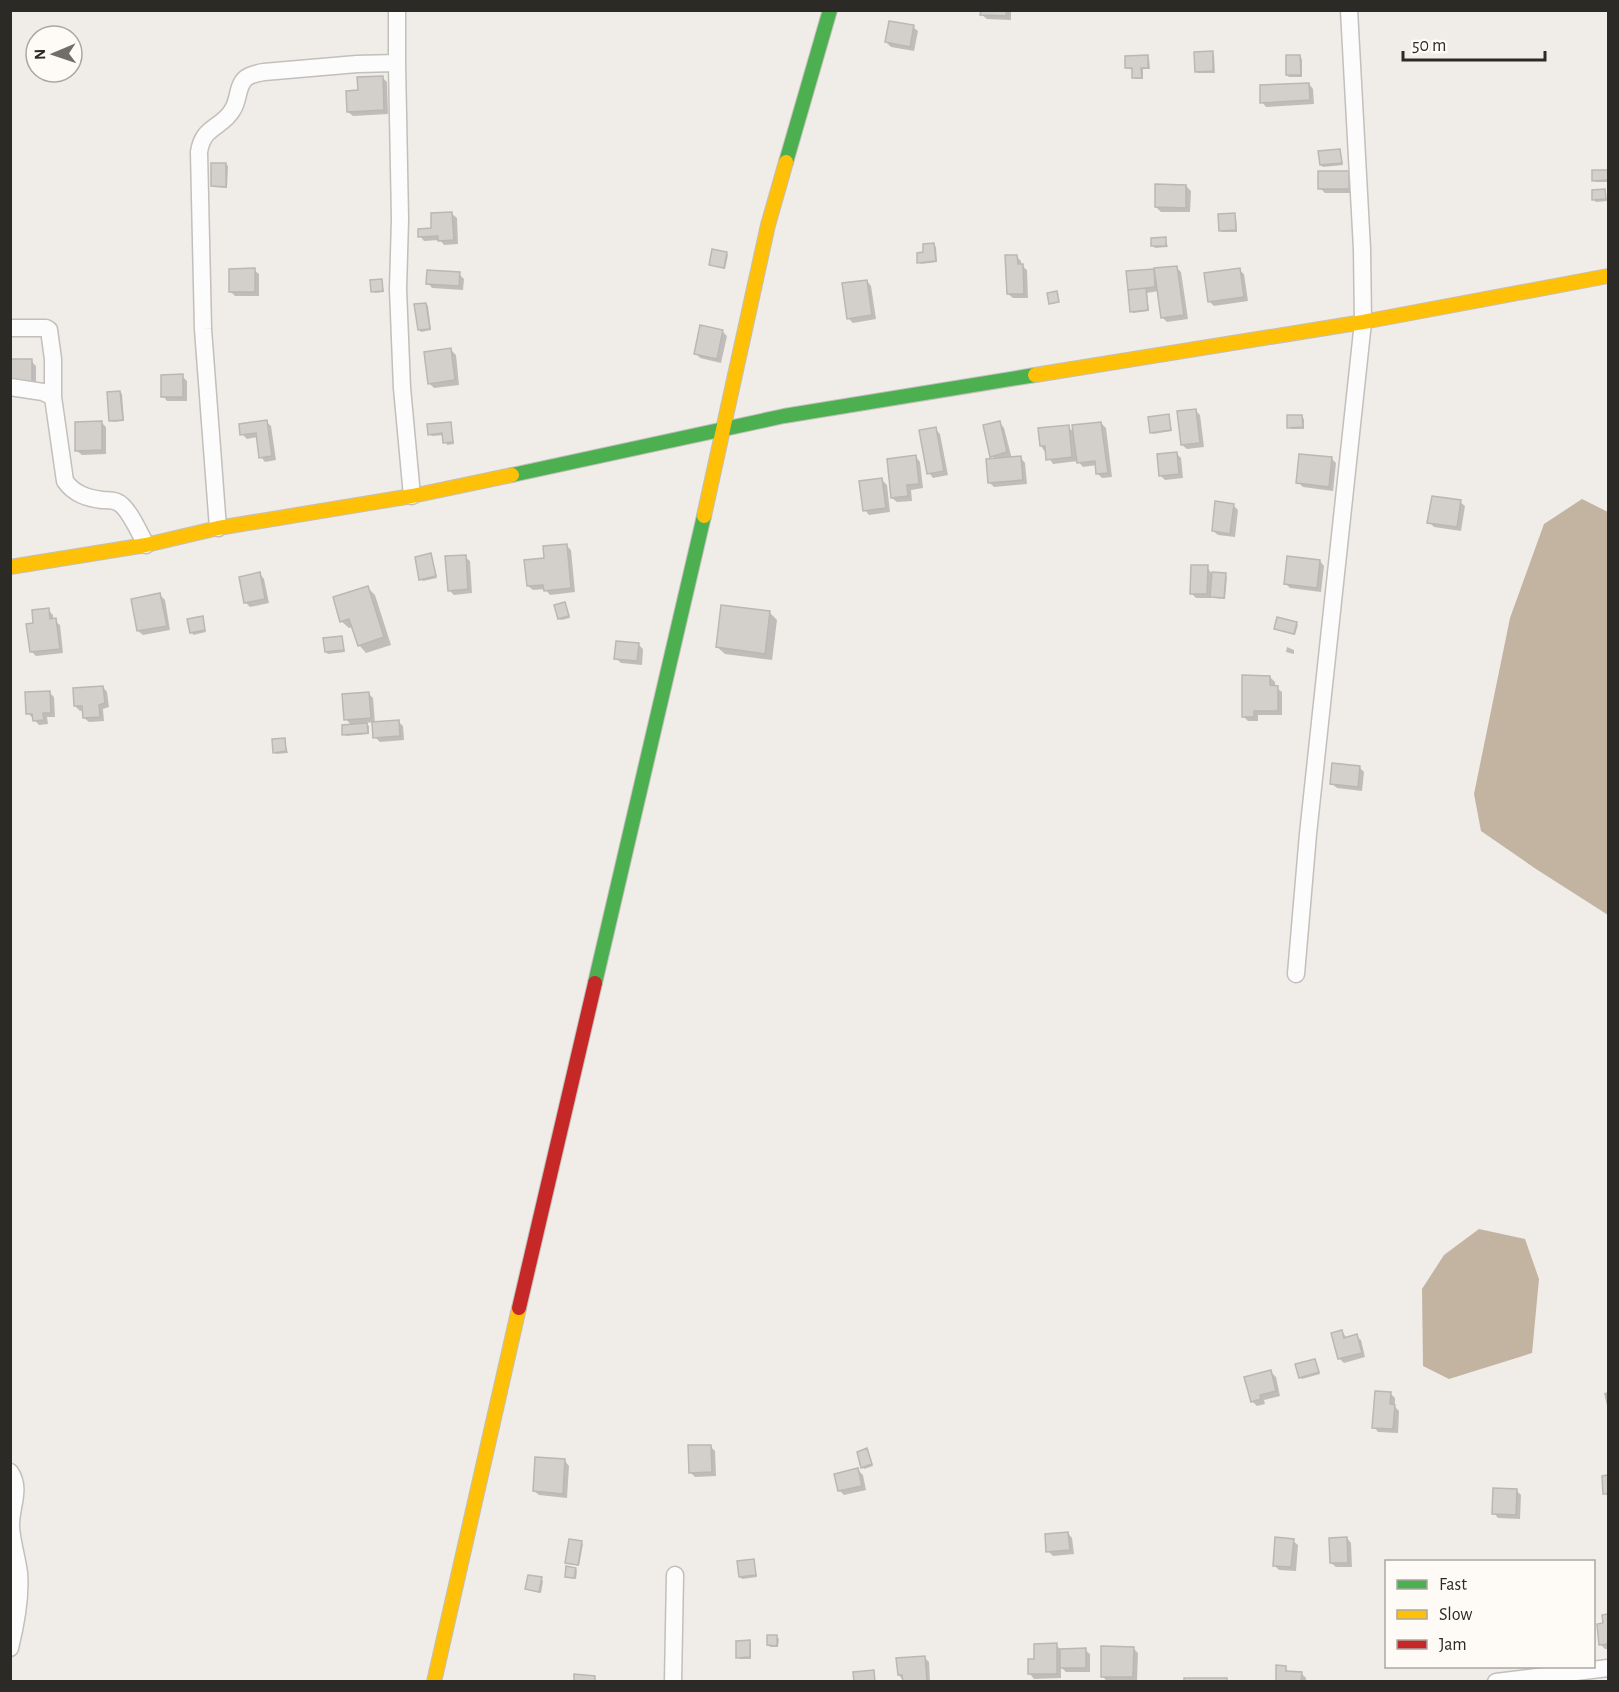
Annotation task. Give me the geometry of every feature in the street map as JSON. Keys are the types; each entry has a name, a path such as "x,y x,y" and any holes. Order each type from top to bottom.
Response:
{"street":[{"path":"397,10 400,219 398,289 402,388 412,496"},
{"path":"434,1682 511,1341 724,430 768,225 830,10"},
{"path":"1296,974 1308,834 1363,322 1362,249 1349,10"},
{"path":"218,528 203,328 199,152 201,141 210,128 227,117 234,109 241,86 245,79 252,75 264,72 397,63"},
{"path":"10,567 146,545 218,528 412,496 784,416 1363,322 1608,276"},
{"path":"10,328 46,327 49,330 53,359 53,397 65,482 71,490 81,495 92,499 117,502 126,510 146,545"},
{"path":"10,387 53,397"},
{"path":"10,1472 15,1479 17,1489 11,1508 11,1527 20,1585 15,1631 10,1648"},
{"path":"673,1682 675,1575"},
{"path":"1496,1682 1608,1668"}],"shaded area":[{"path":"1582,499 1608,512 1608,915 1481,831 1474,794 1510,618 1544,524"},
{"path":"1479,1229 1525,1239 1539,1279 1532,1353 1449,1379 1423,1366 1422,1289 1444,1255"}],"building":[{"path":"981,10 1007,10 1006,16 980,15"},
{"path":"889,21 914,25 910,47 885,42"},
{"path":"1213,51 1213,71 1195,72 1194,52"},
{"path":"1148,55 1148,68 1141,68 1142,78 1132,78 1132,68 1125,68 1125,56"},
{"path":"1286,55 1300,55 1301,75 1286,75"},
{"path":"383,76 384,110 347,112 346,91 358,90 357,77"},
{"path":"1309,83 1310,100 1260,103 1260,85"},
{"path":"1340,149 1342,163 1320,165 1318,151"},
{"path":"211,163 226,163 226,187 211,186"},
{"path":"1592,170 1608,170 1608,180 1592,181"},
{"path":"1318,171 1349,171 1349,189 1318,189"},
{"path":"1155,184 1186,185 1186,208 1155,207"},
{"path":"1605,189 1606,199 1592,200 1592,190"},
{"path":"452,212 454,240 438,241 438,236 418,237 418,229 431,228 431,213"},
{"path":"1235,213 1236,230 1219,231 1218,214"},
{"path":"1166,237 1166,246 1151,246 1151,238"},
{"path":"934,243 936,261 917,263 917,253 923,252 923,244"},
{"path":"712,249 727,252 724,268 709,265"},
{"path":"1005,255 1017,255 1018,264 1023,264 1024,294 1007,294"},
{"path":"1177,266 1184,315 1161,318 1154,268"},
{"path":"255,268 255,292 229,292 229,269"},
{"path":"1240,268 1244,297 1208,302 1204,273"},
{"path":"1154,269 1155,287 1128,290 1126,271"},
{"path":"427,270 460,272 459,286 426,284"},
{"path":"382,279 383,291 371,292 370,280"},
{"path":"867,280 872,315 847,319 842,283"},
{"path":"1146,288 1148,310 1130,312 1128,290"},
{"path":"1057,291 1059,302 1049,304 1047,293"},
{"path":"426,303 430,329 418,330 414,304"},
{"path":"700,325 723,330 717,359 694,354"},
{"path":"451,348 455,380 428,384 424,352"},
{"path":"10,359 32,359 32,384 10,384"},
{"path":"183,374 183,397 161,397 161,375"},
{"path":"120,391 123,420 109,421 107,392"},
{"path":"1196,409 1200,443 1181,445 1177,411"},
{"path":"1169,414 1171,430 1150,433 1148,417"},
{"path":"1287,415 1302,415 1303,427 1287,428"},
{"path":"267,420 272,456 259,458 256,433 240,435 239,424"},
{"path":"102,421 102,450 75,451 75,422"},
{"path":"1000,421 1007,452 990,457 983,425"},
{"path":"451,422 453,442 443,443 442,433 428,435 427,424"},
{"path":"1101,422 1108,473 1096,474 1095,461 1077,463 1072,425"},
{"path":"1069,425 1072,457 1046,460 1045,446 1040,446 1038,428"},
{"path":"936,427 944,471 927,474 919,430"},
{"path":"1177,452 1179,474 1159,476 1157,454"},
{"path":"1299,454 1332,457 1329,487 1296,483"},
{"path":"916,455 919,484 907,485 908,496 891,498 887,459"},
{"path":"1021,456 1023,480 988,483 986,459"},
{"path":"882,478 886,508 863,511 859,481"},
{"path":"1432,496 1461,500 1457,527 1427,523"},
{"path":"1215,501 1234,504 1230,534 1212,531"},
{"path":"567,544 571,588 544,591 543,585 527,586 524,560 544,558 543,546"},
{"path":"431,553 436,576 419,580 415,557"},
{"path":"466,555 468,589 448,591 445,556"},
{"path":"1287,556 1320,560 1317,588 1284,584"},
{"path":"1191,565 1208,565 1207,594 1190,594"},
{"path":"260,572 265,599 244,603 239,577"},
{"path":"1212,572 1226,573 1224,598 1210,597"},
{"path":"368,586 384,637 358,646 349,619 340,622 333,597"},
{"path":"160,593 167,626 137,631 131,599"},
{"path":"565,602 569,616 558,619 554,605"},
{"path":"721,605 770,611 765,654 716,647"},
{"path":"49,608 50,619 56,618 60,649 30,652 26,624 33,623 32,610"},
{"path":"203,616 205,630 190,633 187,619"},
{"path":"1277,617 1297,622 1294,634 1274,629"},
{"path":"342,636 344,650 325,652 323,638"},
{"path":"616,641 639,643 637,661 614,659"},
{"path":"1242,675 1270,676 1270,685 1278,686 1278,711 1254,711 1254,717 1242,717"},
{"path":"103,686 105,703 99,705 100,717 83,718 82,706 74,706 73,688"},
{"path":"50,691 51,713 43,713 44,720 33,721 32,714 26,714 25,692"},
{"path":"369,692 371,718 344,720 342,694"},
{"path":"399,720 400,736 373,738 372,722"},
{"path":"367,723 368,733 342,735 342,725"},
{"path":"285,738 286,751 273,753 272,739"},
{"path":"1332,763 1360,766 1358,787 1330,784"},
{"path":"1342,1330 1344,1338 1357,1334 1362,1353 1338,1359 1331,1333"},
{"path":"1315,1359 1319,1372 1299,1378 1295,1364"},
{"path":"1271,1370 1276,1391 1260,1395 1261,1399 1251,1402 1244,1377"},
{"path":"1375,1391 1391,1392 1390,1404 1395,1405 1393,1429 1372,1428"},
{"path":"688,1445 711,1445 712,1472 689,1473"},
{"path":"867,1448 872,1464 861,1468 857,1452"},
{"path":"535,1457 565,1459 563,1494 533,1491"},
{"path":"858,1468 862,1486 838,1491 834,1474"},
{"path":"1608,1475 1608,1494 1603,1494 1602,1476"},
{"path":"1493,1488 1517,1489 1516,1515 1492,1514"},
{"path":"1068,1532 1070,1550 1046,1552 1045,1534"},
{"path":"1275,1537 1294,1539 1291,1567 1273,1566"},
{"path":"1347,1537 1348,1563 1330,1563 1329,1538"},
{"path":"569,1539 582,1541 578,1565 565,1563"},
{"path":"754,1559 756,1575 739,1577 737,1561"},
{"path":"566,1566 576,1568 574,1578 565,1577"},
{"path":"528,1575 542,1577 539,1592 525,1589"},
{"path":"1608,1614 1608,1644 1599,1645 1597,1624 1603,1623 1602,1615"},
{"path":"767,1635 777,1635 777,1646 767,1645"},
{"path":"750,1640 750,1657 736,1658 736,1641"},
{"path":"1057,1643 1057,1674 1028,1674 1028,1659 1034,1659 1034,1644"},
{"path":"1101,1646 1134,1647 1133,1677 1101,1677"},
{"path":"1086,1648 1086,1668 1060,1668 1060,1649"},
{"path":"925,1656 927,1681 903,1682 902,1675 898,1675 896,1658"},
{"path":"1276,1665 1286,1666 1286,1671 1302,1672 1301,1682 1276,1682"},
{"path":"874,1670 875,1682 854,1682 853,1672"},
{"path":"574,1674 595,1676 595,1682 574,1682"},
{"path":"1184,1678 1227,1678 1227,1682 1184,1682"}],"traffic: fast":[{"path":"786,162 830,10"},
{"path":"512,475 784,416 1035,375"},
{"path":"595,983 704,516"}],"traffic: slow":[{"path":"704,516 768,225 786,162"},
{"path":"1035,375 1363,322 1608,276"},
{"path":"10,567 146,545 218,528 412,496 512,475"},
{"path":"434,1682 519,1308"}],"traffic: jam":[{"path":"519,1308 595,983"}]}
